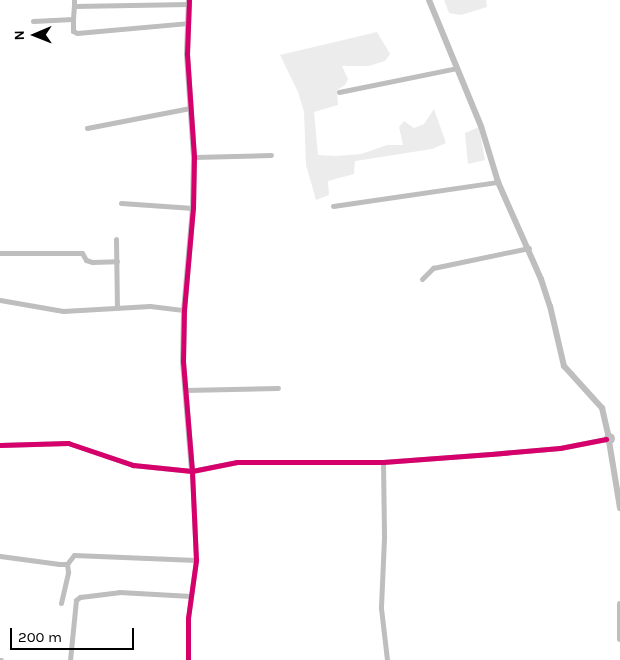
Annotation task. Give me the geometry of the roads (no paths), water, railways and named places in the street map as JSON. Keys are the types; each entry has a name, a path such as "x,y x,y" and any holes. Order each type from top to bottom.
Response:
{"street":[{"path":"429,0 481,126 498,182 528,248 550,306 564,366 602,408 609,438 620,508"},
{"path":"188,23 78,33 74,31 74,3 189,2 188,23 186,54 194,157 194,208 184,310 183,361 192,470 196,560 188,618 188,660"},
{"path":"33,21 73,19"},
{"path":"338,92 457,68"},
{"path":"86,128 190,108"},
{"path":"194,157 271,155"},
{"path":"333,206 498,182"},
{"path":"121,204 194,208"},
{"path":"116,239 117,308"},
{"path":"422,279 432,268 528,248"},
{"path":"0,253 82,253 86,260 92,262 117,261"},
{"path":"0,300 63,311 150,306 184,310"},
{"path":"186,390 278,388"},
{"path":"0,445 68,443 133,465 192,470 237,462 383,462 560,448 620,436"},
{"path":"383,462 382,608 386,660"},
{"path":"61,603 68,572 67,564 74,555 196,560"},
{"path":"0,556 67,564"},
{"path":"70,660 76,600 80,596 119,592 191,596"},
{"path":"620,604 620,639"}]}
